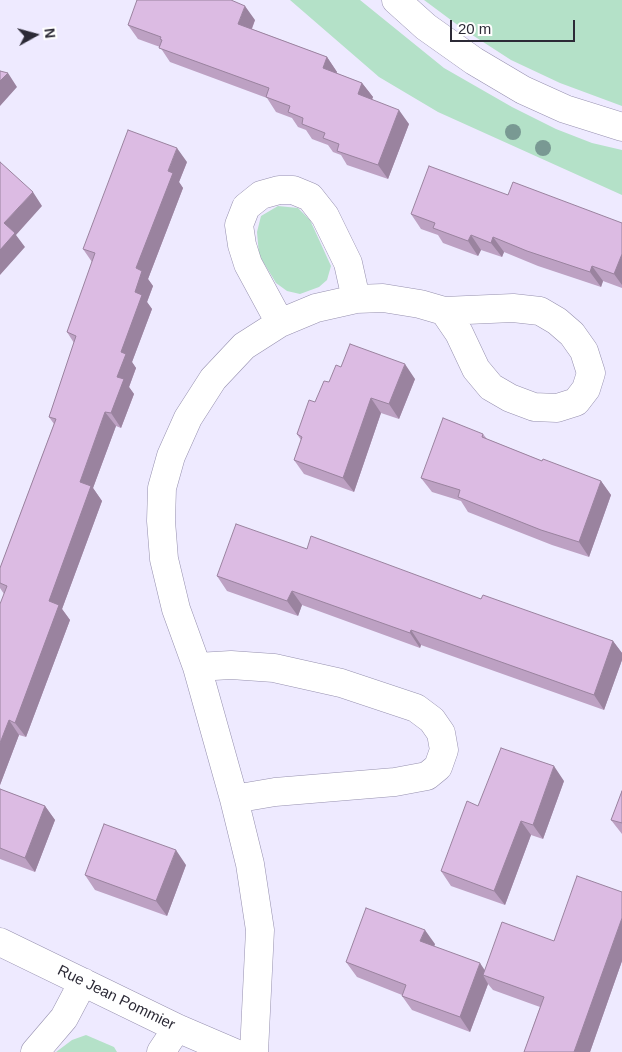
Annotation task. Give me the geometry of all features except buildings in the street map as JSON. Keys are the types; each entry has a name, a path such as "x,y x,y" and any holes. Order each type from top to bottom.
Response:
{"street":[{"path":"396,0 426,27 474,61 523,90 565,109 622,128"},
{"path":"280,323 248,264 242,245 239,225 246,207 261,195 279,190 294,190 310,197 325,216 348,263 356,299"},
{"path":"254,1052 260,930 250,864 197,667 176,609 164,559 161,521 162,488 171,456 188,418 213,379 244,346 280,323 316,308 356,299 383,298 420,304 444,311 513,308 540,312 557,321 572,334 584,351 591,373 586,389 576,402 557,408 534,407 510,398 491,386 476,369 459,334 444,311"},
{"path":"197,667 230,665 274,668 341,683 416,708 432,720 441,733 444,750 438,767 427,776 395,782 293,790 234,799"},
{"name":"Rue Jean Pommier","path":"0,942 177,1028 233,1052"},
{"path":"36,1052 64,1018 83,982"},
{"path":"161,1052 177,1028"}],"green space":[{"path":"290,0 360,0 444,68 512,107 556,129 592,143 622,150 622,195 438,112 379,77"},
{"path":"424,0 622,0 622,106 560,83 511,60 463,29"},
{"path":"278,206 298,208 310,220 331,266 327,280 319,287 300,294 287,291 276,283 259,255 257,232 261,216"},
{"path":"86,1035 114,1047 117,1052 56,1052 72,1040"}]}
